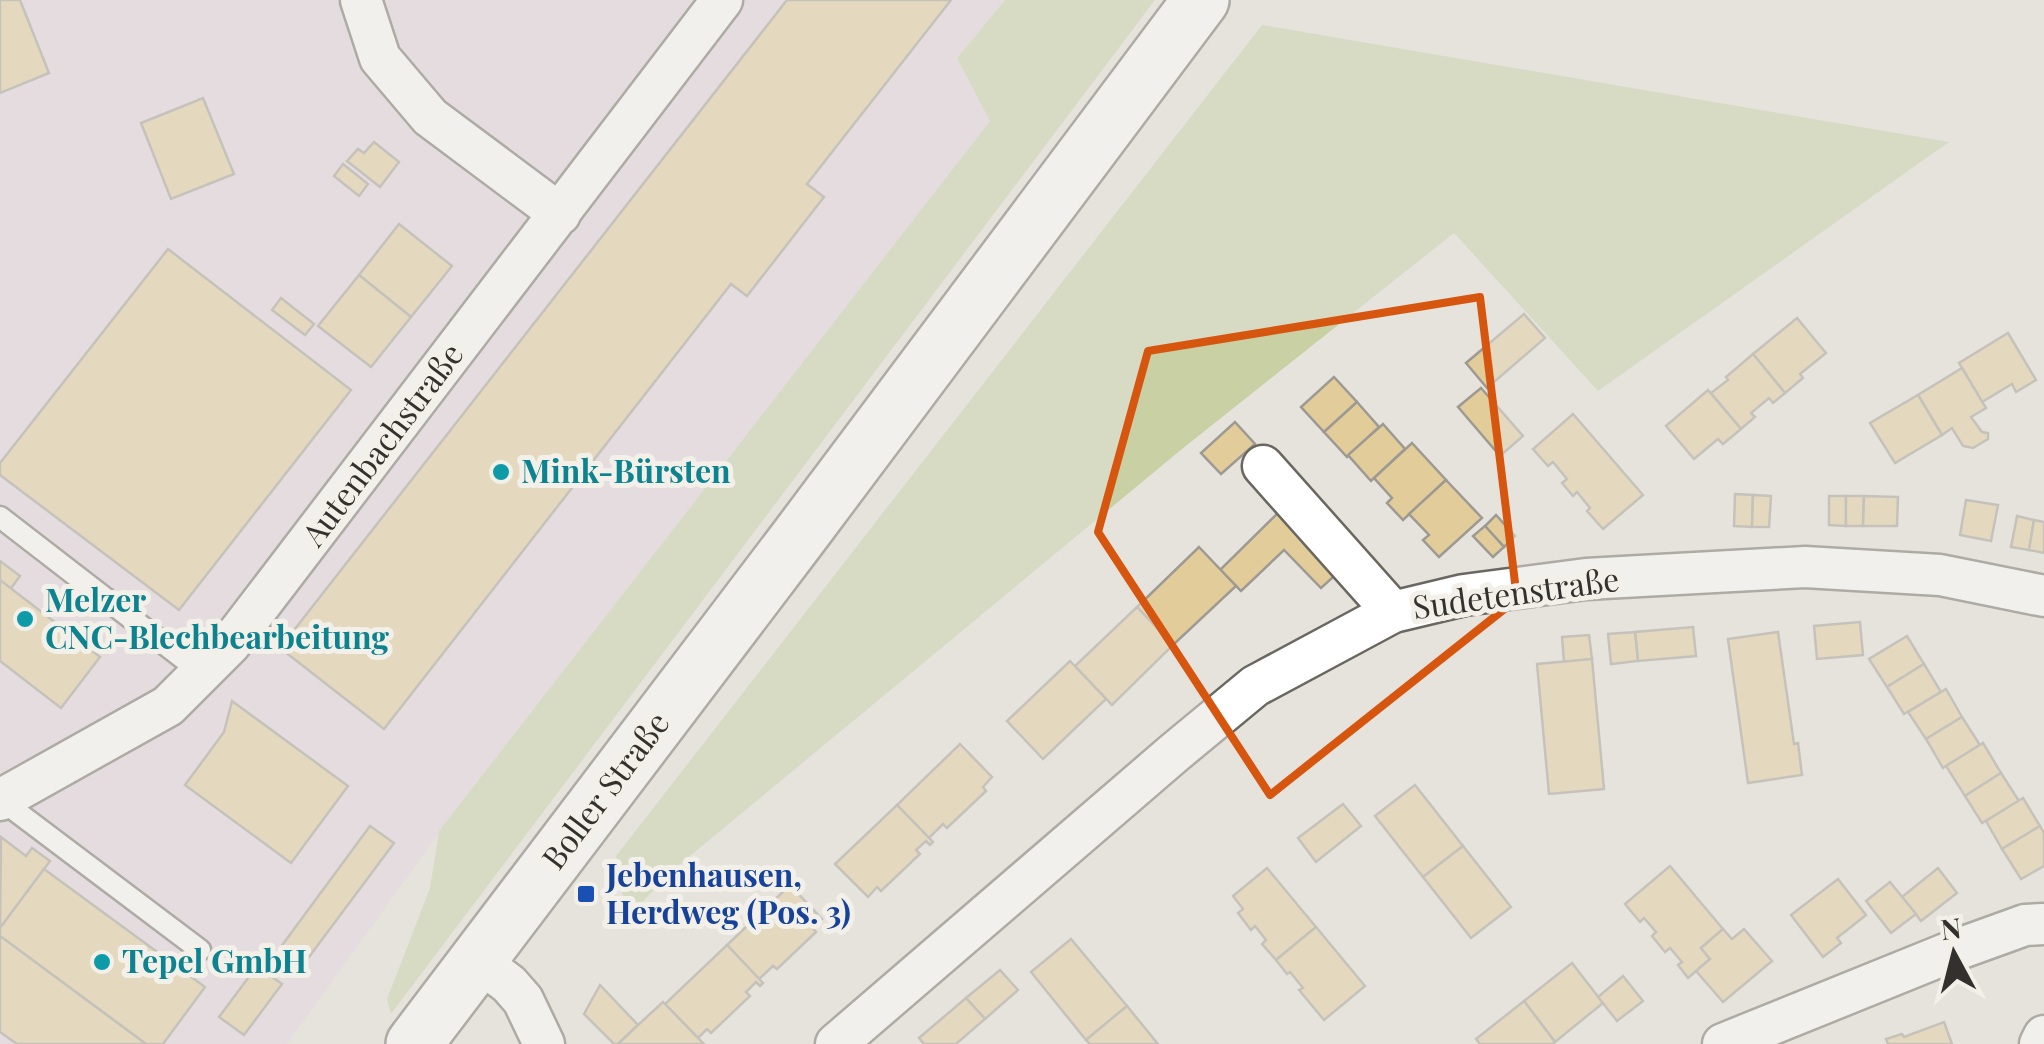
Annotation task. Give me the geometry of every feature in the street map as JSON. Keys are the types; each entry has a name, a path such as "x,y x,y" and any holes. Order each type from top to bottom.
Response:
{"main road":[{"name":"Boller Straße","path":"414,1044 1201,0"}],"street":[{"path":"361,0 380,58 430,117 560,214"},
{"name":"Autenbachstraße","path":"0,800 168,706 230,644 722,0"},
{"path":"1262,466 1393,612"},
{"name":"Sudetenstraße","path":"836,1044 1255,686 1393,612 1464,595 1586,580 1805,568 1940,574 2044,596"},
{"path":"1724,1044 1953,951 2025,925 2044,924"},
{"path":"478,961 523,1000 544,1044"},
{"path":"2040,1044 2044,1036"}],"lane":[{"path":"0,516 202,673"},
{"path":"0,800 200,950"}],"highlighted area":[{"path":"1480,297 1517,599 1270,795 1098,532 1148,351"}],"shaded area":[{"path":"0,0 1005,0 957,58 991,120 886,274 455,811 287,1044 0,1044"}],"green space":[{"path":"1005,0 1155,0 391,1014 387,999 430,888 439,831 990,121 957,58"},
{"path":"1262,25 1949,142 1598,391 1454,233 1182,449 673,870 627,918 616,856"}],"building":[{"path":"0,0 20,0 49,73 0,93"},
{"name":"Mink-Bürsten","path":"787,0 951,0 807,184 824,197 747,296 731,284 384,729 280,648"},
{"path":"203,98 234,174 171,199 141,123"},
{"path":"374,142 399,162 380,187 347,161 358,149 364,153"},
{"path":"343,164 368,184 359,196 334,176"},
{"path":"399,224 452,266 411,317 359,275"},
{"path":"168,249 351,390 179,610 0,475 0,463"},
{"path":"359,275 411,317 371,367 318,326"},
{"path":"281,298 314,324 305,335 272,310"},
{"path":"1524,314 1545,338 1487,388 1466,363"},
{"path":"1797,318 1826,353 1800,374 1803,378 1785,393 1753,354"},
{"path":"2008,333 2036,380 2016,392 2012,384 1982,402 1959,363"},
{"path":"1753,354 1785,393 1773,403 1769,398 1751,413 1755,417 1741,429 1711,393"},
{"path":"1962,368 1986,408 1971,417 1982,432 1988,433 1988,439 1973,448 1963,446 1952,428 1942,435 1918,395"},
{"path":"1334,377 1357,402 1324,432 1301,407"},
{"path":"1481,388 1523,436 1500,456 1458,407"},
{"path":"1708,390 1741,429 1723,444 1718,439 1694,459 1666,426"},
{"path":"1918,395 1942,435 1895,463 1870,423"},
{"path":"1357,402 1379,427 1347,457 1324,432"},
{"path":"1573,414 1643,495 1603,529 1577,492 1573,496 1562,483 1567,479 1553,462 1548,466 1533,449"},
{"path":"1235,422 1255,444 1221,474 1201,453"},
{"path":"1383,424 1405,449 1371,481 1348,455"},
{"path":"1412,443 1446,480 1403,520 1387,503 1392,498 1374,478"},
{"path":"1446,480 1482,518 1439,557 1423,540 1429,535 1409,514"},
{"path":"1735,494 1753,495 1752,527 1734,526"},
{"path":"1753,495 1771,496 1769,527 1752,527"},
{"path":"1829,496 1846,496 1846,526 1829,525"},
{"path":"1846,496 1864,496 1863,526 1846,526"},
{"path":"1864,496 1898,497 1897,526 1863,526"},
{"path":"1966,500 1998,505 1991,541 1960,535"},
{"path":"1284,507 1343,568 1321,588 1284,550 1241,591 1220,570"},
{"path":"1496,515 1515,536 1504,547 1485,526"},
{"path":"2017,516 2034,520 2029,550 2011,547"},
{"path":"2034,520 2044,522 2044,553 2029,550"},
{"path":"1485,526 1504,547 1493,557 1473,536"},
{"path":"1199,547 1236,586 1173,645 1137,607"},
{"path":"0,561 20,576 0,603"},
{"name":"Melzer CNC-Blechbearbeitung","path":"0,580 100,657 61,708 0,661"},
{"path":"1137,607 1173,645 1112,705 1075,666"},
{"path":"1860,622 1863,655 1817,659 1814,626"},
{"path":"1693,627 1696,656 1638,661 1635,632"},
{"path":"1635,632 1638,661 1611,664 1608,634"},
{"path":"1778,632 1802,775 1748,783 1728,639"},
{"path":"1589,635 1592,659 1564,662 1562,637"},
{"path":"1907,636 1924,664 1887,687 1869,659"},
{"path":"1592,659 1604,789 1549,794 1537,664"},
{"path":"1070,661 1106,699 1043,759 1007,721"},
{"path":"1924,664 1941,692 1904,714 1887,687"},
{"path":"1946,689 1962,717 1926,739 1908,712"},
{"path":"232,701 348,786 291,863 185,785 224,732"},
{"path":"1962,717 1980,745 1943,768 1926,739"},
{"path":"1983,743 2001,773 1965,796 1946,766"},
{"path":"960,744 992,777 983,787 986,791 947,828 943,824 929,838 897,805"},
{"path":"2001,773 2019,801 1982,823 1965,796"},
{"path":"1415,785 1463,846 1423,877 1375,816"},
{"path":"2023,798 2040,826 2002,849 1986,821"},
{"path":"1343,804 1361,826 1316,862 1298,838"},
{"path":"897,805 933,842 930,845 926,841 916,850 920,854 881,891 877,887 868,897 835,864"},
{"path":"370,826 394,843 303,965 280,948"},
{"path":"2040,826 2044,833 2044,866 2021,879 2002,849"},
{"path":"1,837 26,856 32,848 50,861 0,928"},
{"path":"1463,846 1511,907 1471,938 1423,877"},
{"path":"1670,866 1723,929 1701,948 1710,959 1688,978 1678,965 1682,962 1670,948 1665,952 1652,936 1656,932 1644,918 1640,922 1625,904"},
{"path":"1267,868 1316,927 1276,960 1262,944 1266,940 1255,926 1251,930 1238,913 1243,909 1233,896"},
{"path":"1938,868 1957,893 1921,921 1902,897"},
{"name":"Tepel GmbH","path":"44,869 205,987 163,1044 146,1044 0,936 0,928"},
{"path":"1838,879 1866,915 1837,938 1841,943 1823,957 1791,915"},
{"path":"1890,882 1916,914 1891,933 1866,901"},
{"path":"790,885 822,919 813,928 816,932 777,969 773,966 759,979 727,945"},
{"path":"1316,927 1365,986 1324,1020 1299,990 1303,988 1276,960"},
{"path":"1723,929 1732,939 1744,929 1772,961 1723,1002 1696,971 1710,959 1701,948"},
{"path":"0,936 146,1044 17,1044 0,1032"},
{"path":"1071,939 1127,1006 1086,1040 1031,972"},
{"path":"727,945 763,983 760,986 756,982 746,992 750,996 711,1033 707,1029 698,1038 665,1004"},
{"path":"1572,963 1603,1003 1555,1042 1524,1001"},
{"path":"257,966 282,984 244,1035 219,1017"},
{"path":"1000,970 1018,990 985,1019 966,998"},
{"path":"1623,976 1643,1001 1617,1021 1598,997"},
{"path":"600,985 638,1025 618,1044 584,1014"},
{"path":"966,998 985,1019 956,1044 924,1044 919,1038"},
{"path":"1524,1001 1555,1042 1480,1044 1476,1039"},
{"path":"663,1002 704,1044 618,1044 638,1025"},
{"path":"1127,1006 1158,1044 1090,1044 1086,1040"},
{"path":"1944,1022 1952,1044 1888,1044 1886,1039 1902,1034 1904,1037"}],"place":[{"name":"Mink-Bürsten","path":"501,472"},
{"name":"Melzer CNC-Blechbearbeitung","path":"25,619"},
{"name":"Jebenhausen, Herdweg (Pos. 3)","path":"586,894"},
{"name":"Tepel GmbH","path":"102,962"}]}
